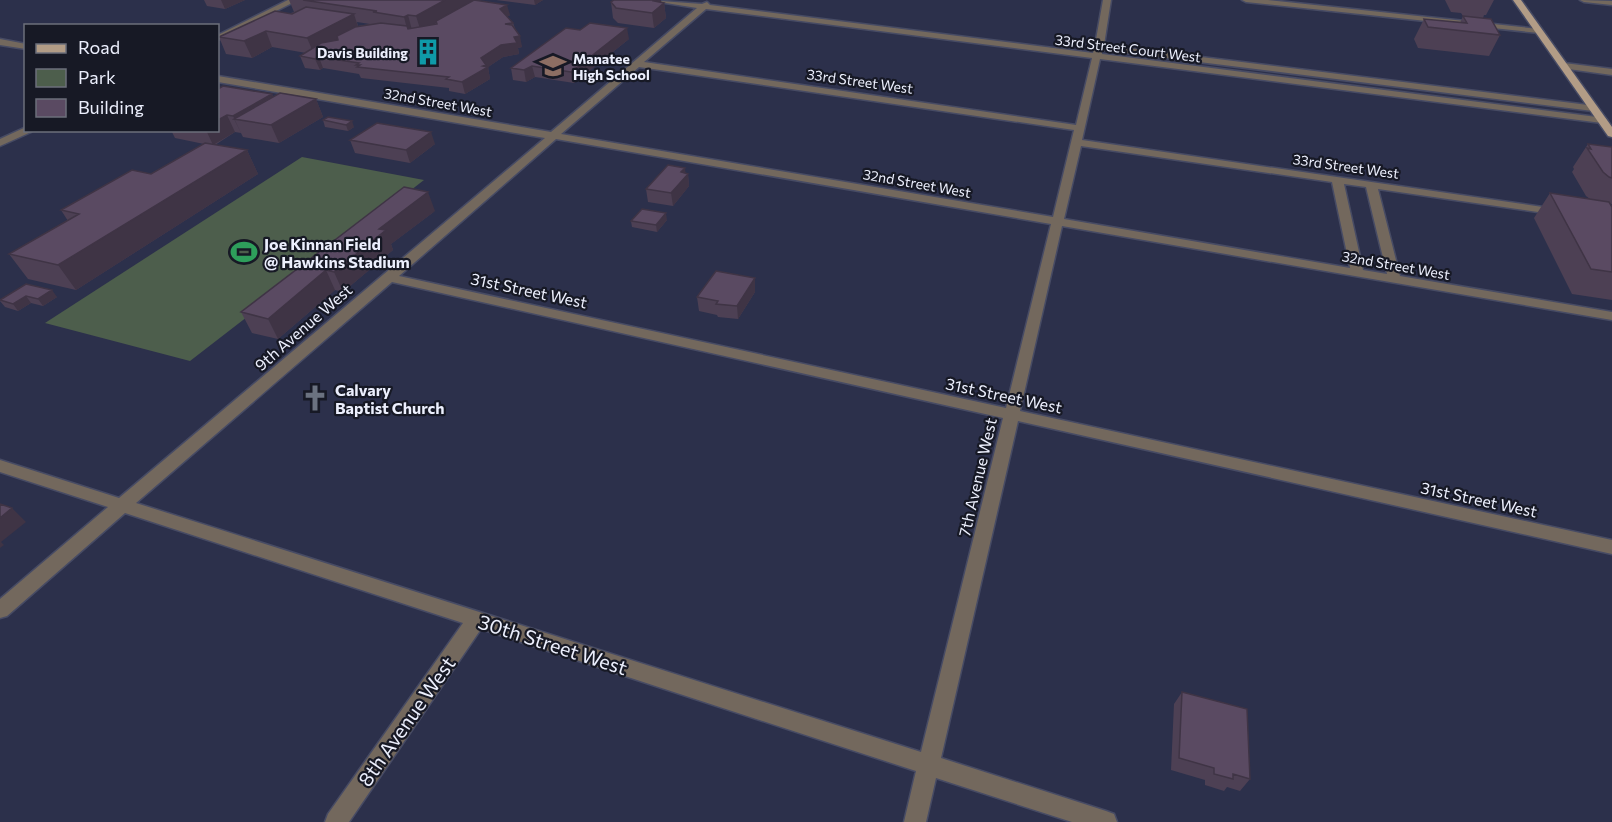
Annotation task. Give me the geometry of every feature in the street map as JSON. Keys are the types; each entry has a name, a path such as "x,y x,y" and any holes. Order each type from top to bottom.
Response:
{"main road":[{"path":"1517,0 1612,134"}],"street":[{"path":"219,38 294,0"},
{"name":"33rd Street Court West","path":"651,0 703,8 1593,108"},
{"name":"33rd Street Court West","path":"713,0 1602,120"},
{"name":"9th Avenue West","path":"0,610 713,0"},
{"name":"7th Avenue West","path":"915,822 1078,135 1107,0"},
{"path":"1246,0 1539,31"},
{"path":"1584,0 1612,3"},
{"path":"0,42 24,47"},
{"name":"33rd Street West","path":"637,64 1337,179 1569,214"},
{"path":"1564,66 1612,72"},
{"name":"32nd Street West","path":"219,79 1612,316"},
{"path":"0,143 24,131"},
{"path":"1337,179 1357,273"},
{"path":"1371,184 1395,280"},
{"name":"31st Street West","path":"388,277 1612,547"},
{"name":"30th Street West","path":"0,466 1106,822"},
{"name":"8th Avenue West","path":"336,822 477,619"}],"green space":[{"name":"Joe Kinnan Field @ Hawkins Stadium","path":"302,157 424,180 190,361 45,323"}],"building":[{"path":"303,0 445,0 416,16 404,17"},
{"name":"Davis Building","path":"474,0 507,5 500,9 513,23 505,24 512,25 520,36 514,37 517,43 501,45 481,58 486,65 483,66 488,67 462,82 446,79 449,77 357,67 359,63 300,56 321,43 338,40 337,36 355,27 381,23 407,26 408,29 437,24 436,21"},
{"path":"614,0 656,0 654,1 664,3 652,13 616,8 611,2"},
{"path":"306,7 354,14 307,38 266,31 244,41 219,37 275,11 292,14"},
{"path":"1463,16 1491,19 1500,35 1428,27 1424,19 1467,23"},
{"path":"590,23 627,28 571,72 532,66 524,70 511,68 566,28 580,30"},
{"path":"223,86 272,94 233,116 227,115 219,119 219,88"},
{"path":"280,93 316,99 271,125 234,119"},
{"path":"328,117 352,121 346,125 323,120"},
{"path":"377,123 431,132 406,150 350,140"},
{"path":"205,143 247,150 58,265 9,254 79,214 61,210 132,170 151,174"},
{"path":"1588,144 1612,147 1612,178 1603,172 1587,148 1591,149"},
{"path":"668,165 685,168 681,172 688,174 671,193 646,189"},
{"path":"404,187 428,192 379,229 386,230 334,272 326,270 268,319 241,312"},
{"path":"1550,193 1609,202 1612,207 1612,272 1591,269"},
{"path":"642,209 666,213 656,225 631,221"},
{"path":"716,271 755,278 737,306 716,304 718,301 697,297"},
{"path":"26,284 52,290 38,299 26,296 13,304 0,300"},
{"path":"0,504 12,508 0,518"},
{"path":"1182,692 1247,709 1250,779 1233,774 1233,779 1214,774 1214,768 1179,758"}],"place":[{"name":"Davis Building","path":"428,52"},
{"name":"Manatee High School","path":"553,66"},
{"name":"Joe Kinnan Field @ Hawkins Stadium","path":"244,252"},
{"name":"Calvary Baptist Church","path":"315,398"}]}
